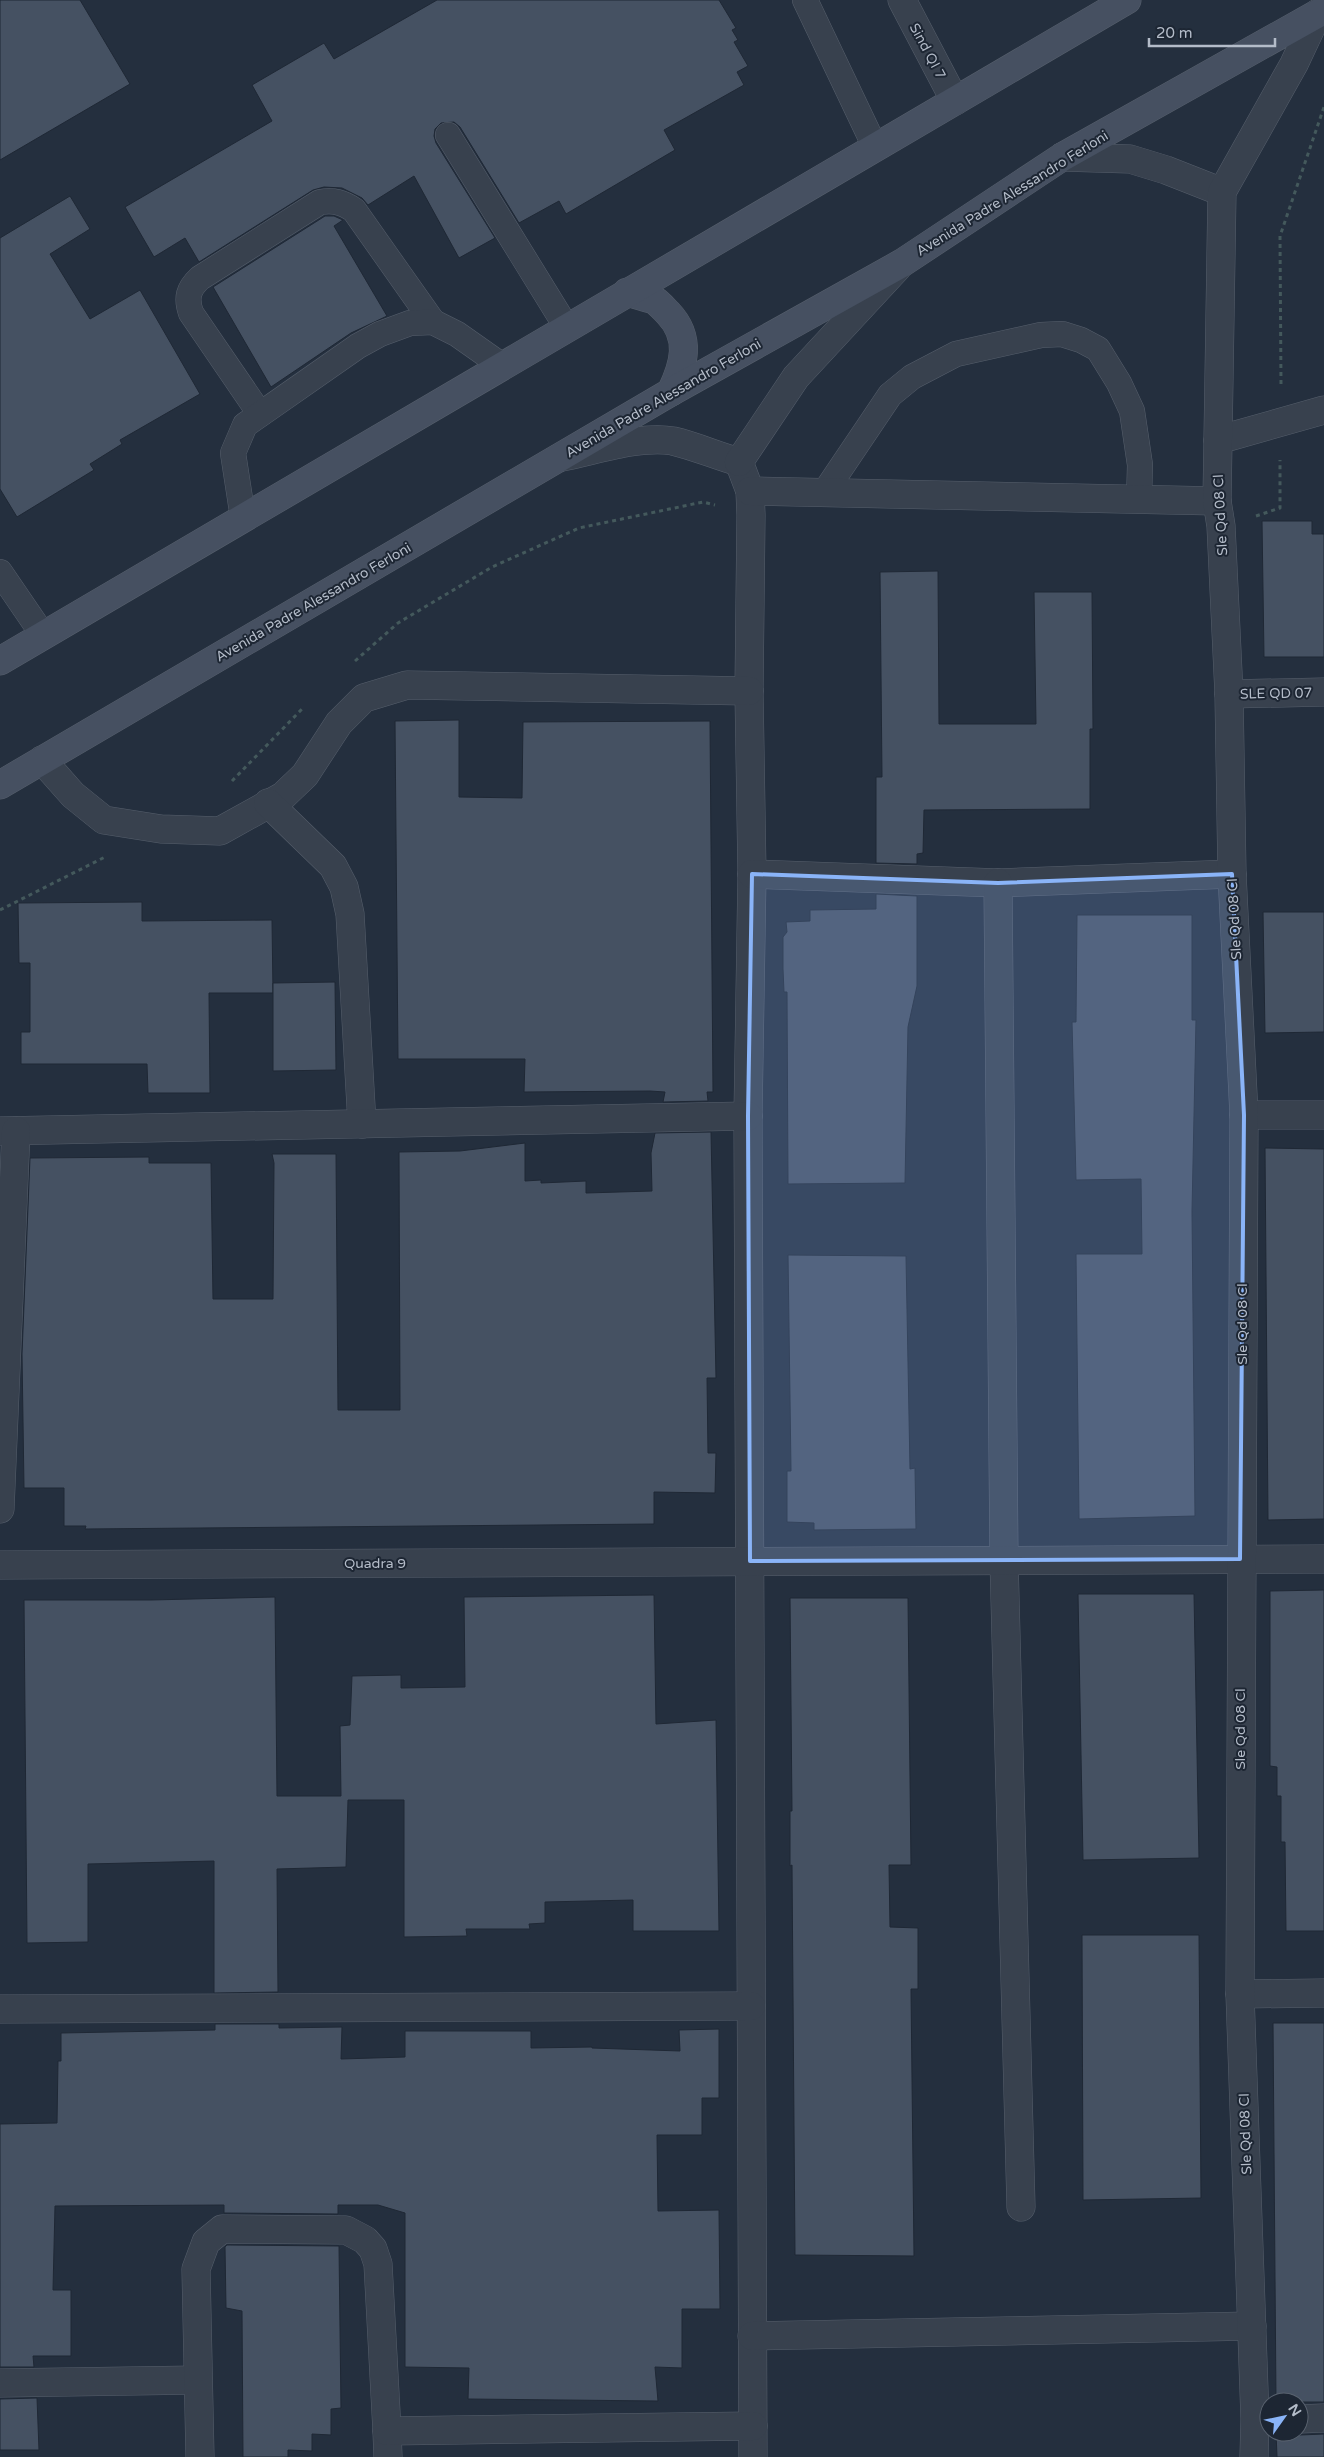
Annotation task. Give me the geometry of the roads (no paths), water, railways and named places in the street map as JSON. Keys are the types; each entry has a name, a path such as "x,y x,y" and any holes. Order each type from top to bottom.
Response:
{"main road":[{"path":"0,661 501,365 1127,0"},
{"name":"Avenida Padre Alessandro Ferloni","path":"0,785 671,392 902,263 1062,157 1321,11"},
{"path":"627,292 656,301 673,319 681,334 685,349 681,371 671,392"}],"street":[{"name":"Sind QI 7","path":"902,0 954,101"},
{"path":"1062,157 1130,159 1166,170 1222,192 1294,64 1321,11"},
{"name":"Sle Qd 08 Cl","path":"1222,192 1217,501 1222,526 1229,694 1232,874 1244,1115 1240,1559 1240,1994 1252,2326 1259,2392"},
{"path":"739,462 796,377 902,263"},
{"path":"1218,440 1324,410"},
{"path":"558,458 644,441 660,440 673,442 739,462"},
{"path":"739,462 750,492 749,691 752,874 748,1116 753,2457"},
{"path":"750,492 1217,501"},
{"path":"42,760 73,795 104,820 162,829 220,831 282,796 305,775 339,723 364,698 407,685 749,691"},
{"name":"SLE QD 07","path":"1229,694 1324,692"},
{"path":"268,803 333,866 344,888 350,914 362,1124"},
{"path":"752,874 998,882 1232,874"},
{"path":"998,882 1004,1560 1021,2207"},
{"path":"1244,1115 1324,1115"},
{"path":"0,1509 8,1131 748,1116"},
{"name":"Quadra 9","path":"0,1565 1324,1559"},
{"path":"1240,1994 1324,1993"},
{"path":"0,2008 751,2006"},
{"path":"200,2457 196,2269 206,2242 222,2229 346,2230 365,2240 372,2249 378,2264 387,2444 753,2426"},
{"path":"752,2336 1252,2326"},
{"path":"0,2383 197,2380"},
{"path":"1309,2418 1324,2418"},
{"name":"Sle Qd 08 Cl","path":"1254,2457 1259,2433"}],"lane":[{"path":"805,0 874,147"},
{"path":"448,135 567,328"},
{"path":"260,414 191,313 187,302 188,293 200,278 320,202 331,200 343,203 354,210 433,322 457,334 501,365"},
{"path":"242,518 233,453 246,425 358,346 380,334 410,324 433,322"},
{"path":"824,493 890,395 912,377 956,354 1042,335 1062,334 1082,340 1098,349 1119,383 1132,411 1140,464 1139,500"},
{"path":"0,572 43,635"}]}
